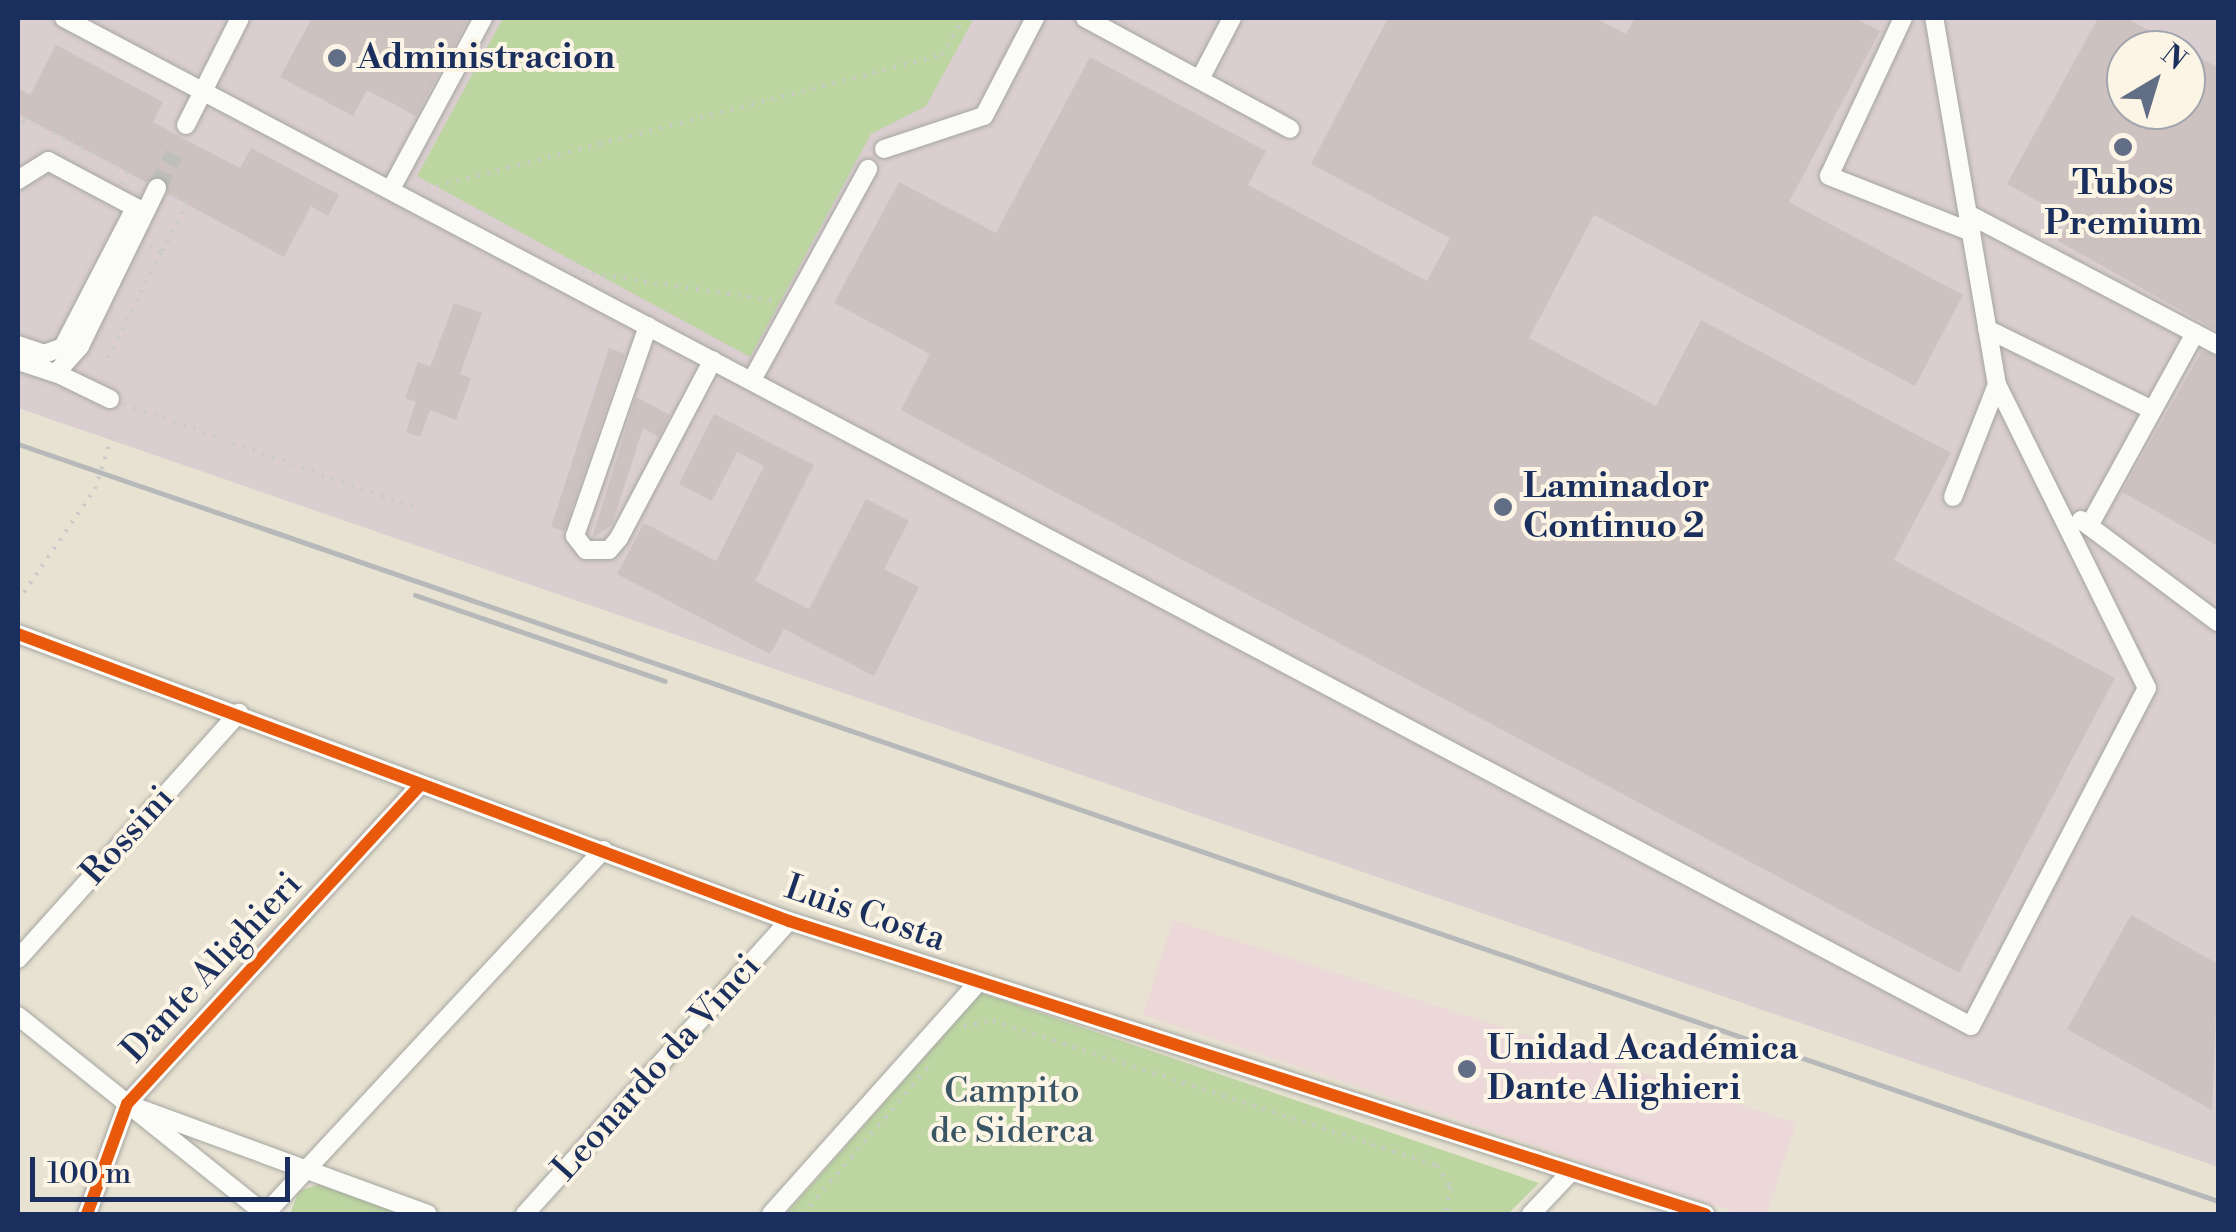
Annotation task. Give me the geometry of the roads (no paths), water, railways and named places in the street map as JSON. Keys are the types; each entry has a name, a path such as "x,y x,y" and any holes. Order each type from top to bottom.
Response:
{"street":[{"path":"64,18 1971,1026 2147,688 2061,505 1997,385 1936,26 1952,18"},
{"path":"186,125 240,18"},
{"path":"396,192 483,18"},
{"path":"884,150 984,116 1035,18"},
{"path":"1200,79 1232,18"},
{"path":"1904,18 1829,176 1969,223 2218,344"},
{"path":"1098,20 1290,129"},
{"path":"18,180 48,161 141,211"},
{"path":"752,380 868,169"},
{"path":"18,345 44,354 63,347 158,188"},
{"path":"56,373 80,346 141,211"},
{"path":"648,326 575,536 586,550 609,550 619,538 713,360"},
{"path":"1988,328 2152,410"},
{"path":"2088,526 2195,333"},
{"path":"18,360 110,399"},
{"path":"1954,497 1997,385"},
{"path":"2061,505 2218,622"},
{"name":"Luis Costa","path":"18,634 789,920 1568,1175 1705,1214"},
{"name":"Rossini","path":"18,959 238,713"},
{"name":"Dante Alighieri","path":"87,1214 127,1104 420,785"},
{"path":"18,1016 265,1214 603,850"},
{"name":"Leonardo da Vinci","path":"525,1214 789,920"},
{"path":"771,1214 977,984"},
{"path":"127,1104 303,1172 428,1214"},
{"path":"1531,1214 1568,1175"}],"tunnel":[{"path":"157,188 174,154"}],"railway":[{"path":"18,444 2218,1201"},
{"path":"415,595 665,681"}],"place":[{"name":"Administracion","path":"337,58"},
{"name":"Tubos Premium","path":"2123,147"},
{"name":"Laminador Continuo 2","path":"1503,507"},
{"name":"Unidad Académica Dante Alighieri","path":"1467,1069"}],"park label":[{"name":"Campito de Siderca","path":"1012,1112"}]}
